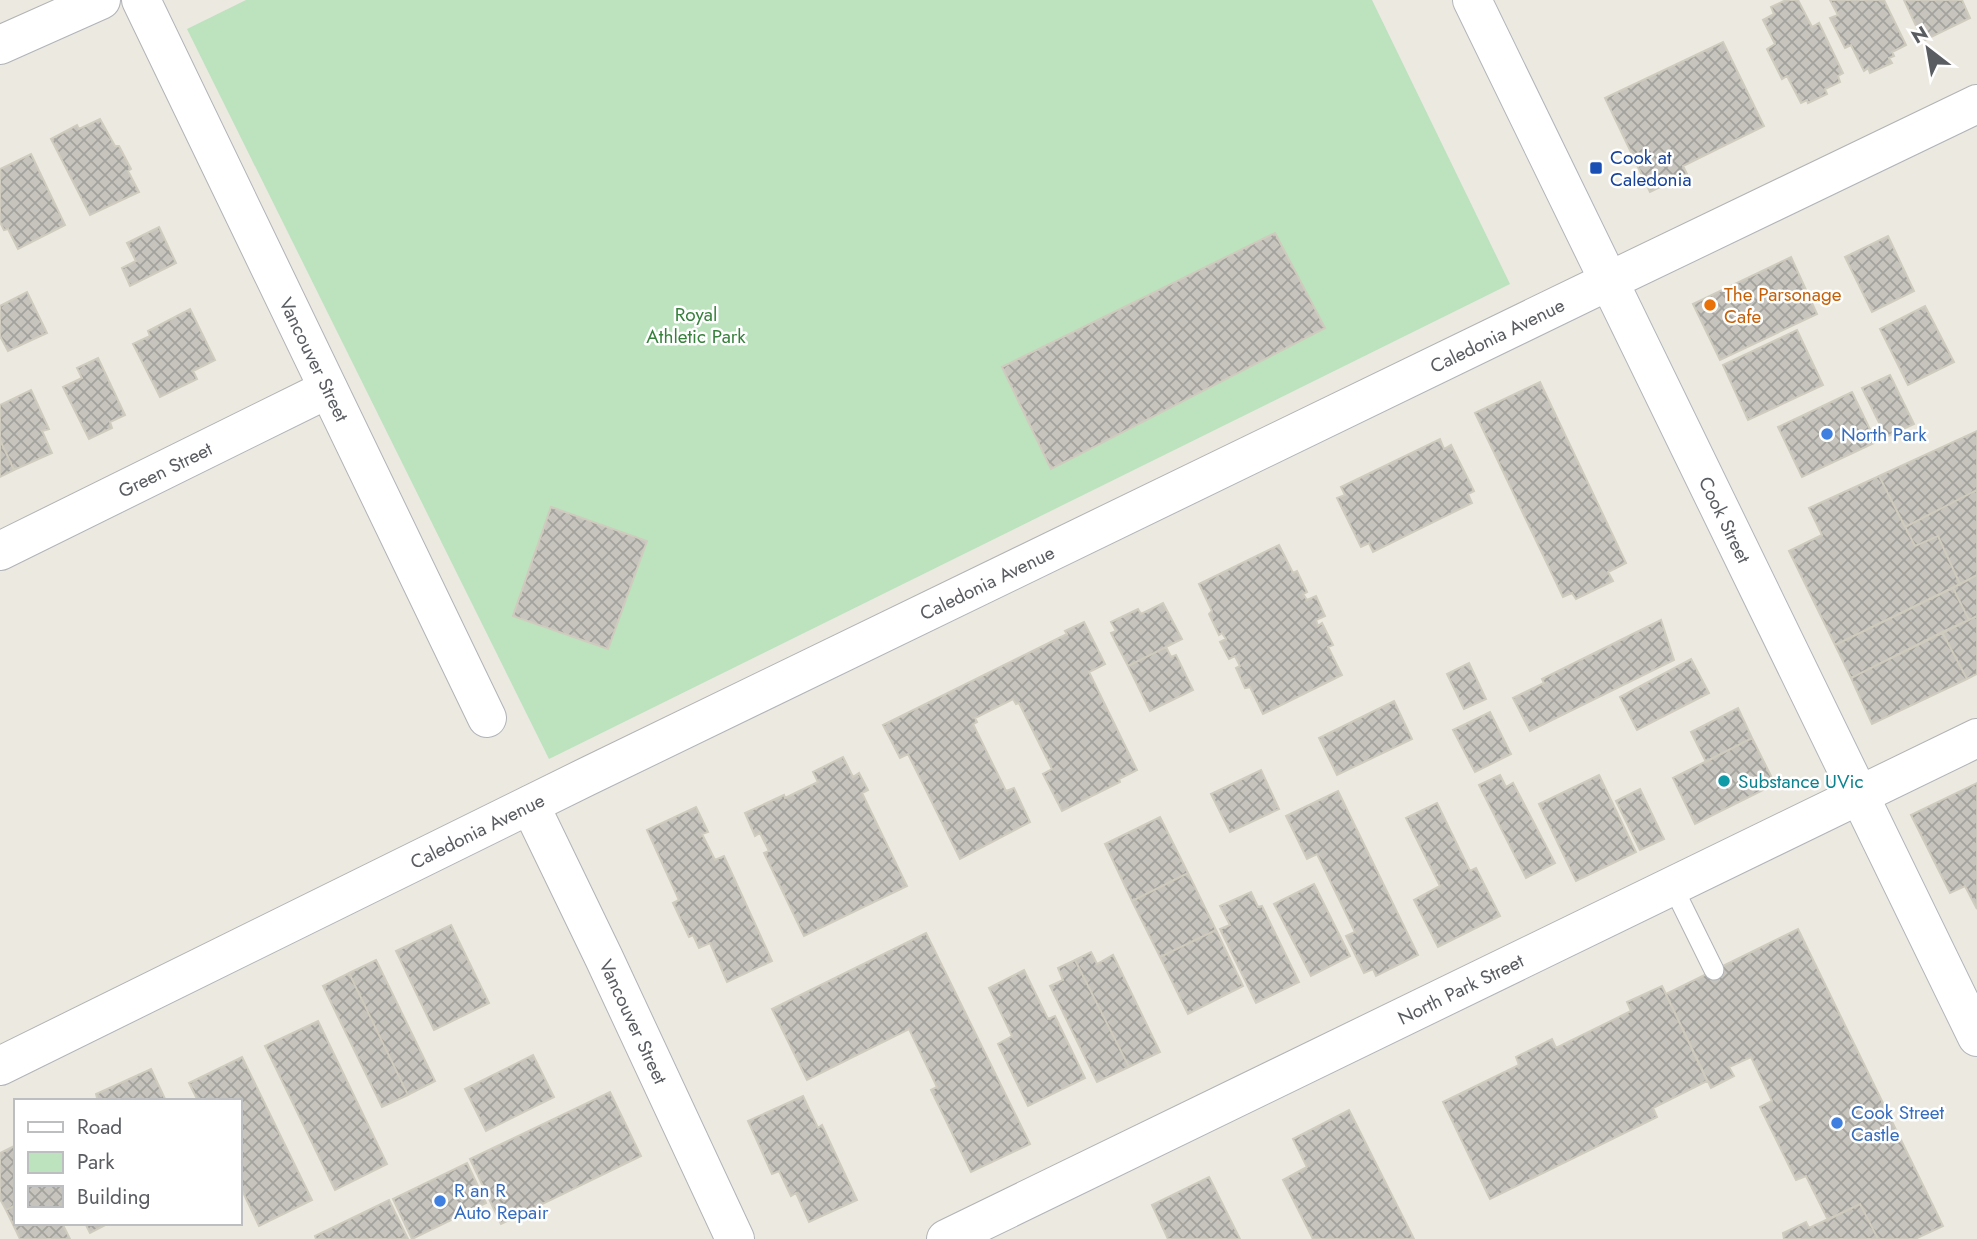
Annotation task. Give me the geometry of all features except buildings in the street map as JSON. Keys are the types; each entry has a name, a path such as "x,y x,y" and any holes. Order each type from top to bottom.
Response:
{"street":[{"path":"0,45 101,0"},
{"name":"Vancouver Street","path":"141,0 487,718"},
{"name":"Cook Street","path":"1472,0 1977,1037"},
{"name":"Caledonia Avenue","path":"0,1066 530,805 1977,104"},
{"name":"Green Street","path":"0,551 328,388"},
{"name":"North Park Street","path":"946,1239 1977,738"},
{"name":"Vancouver Street","path":"530,805 735,1239"}],"lane":[{"path":"1673,887 1714,970"}],"green space":[{"name":"Royal Athletic Park","path":"246,0 1372,0 1510,284 549,759 187,29"}],"place":[{"name":"Cook at Caledonia","path":"1596,168"},
{"name":"The Parsonage Cafe","path":"1710,305"},
{"name":"North Park","path":"1827,434"},
{"name":"Substance UVic","path":"1724,781"},
{"name":"Cook Street Castle","path":"1837,1123"},
{"name":"R an R Auto Repair","path":"440,1201"}]}
